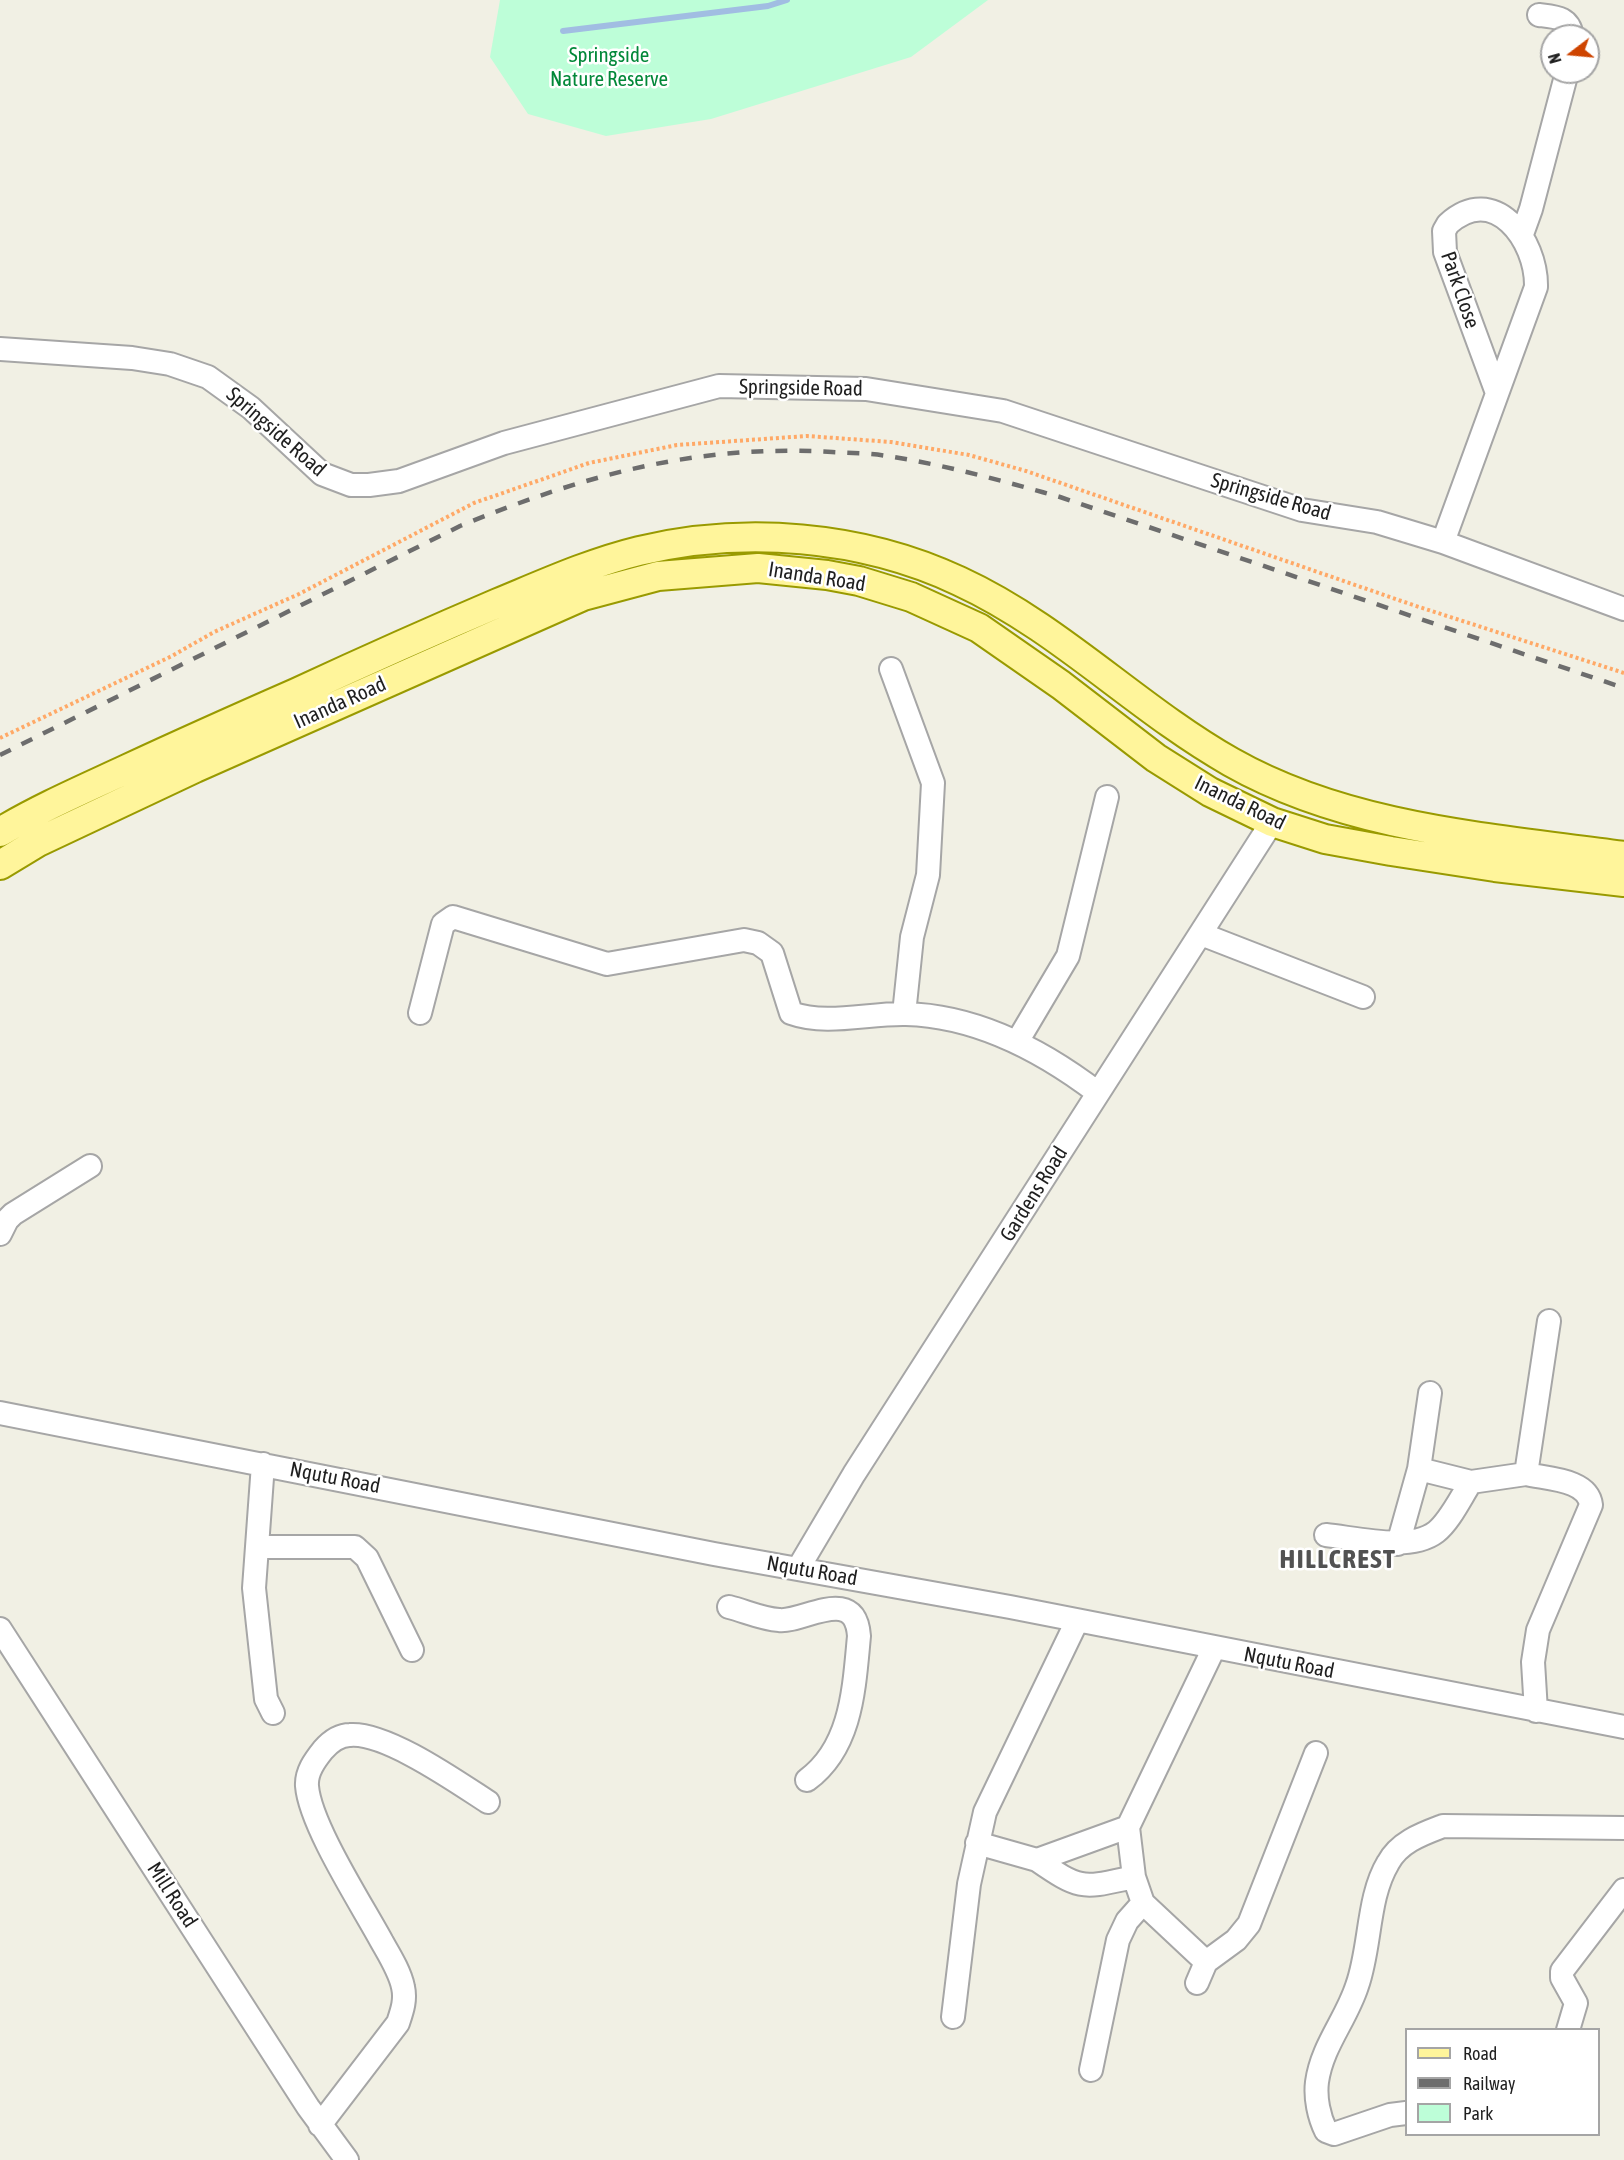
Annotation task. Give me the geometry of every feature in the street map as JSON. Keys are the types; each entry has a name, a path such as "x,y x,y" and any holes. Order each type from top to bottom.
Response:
{"main road":[{"name":"Inanda Road","path":"0,832 65,797 206,733 438,629 580,569 638,551 680,543 706,540 789,538 859,548 907,561 958,580 1019,612 1192,738 1232,762 1283,786 1360,813 1458,834 1624,856"},
{"name":"Inanda Road","path":"0,865 38,842 195,768 582,596 658,576 758,568 827,575 859,581 933,606 979,628 1022,657 1156,758 1210,792 1272,822 1325,839 1380,849 1495,867 1624,882"}],"street":[{"path":"1539,15 1560,17 1568,24"},
{"path":"1521,234 1531,209 1564,84"},
{"name":"Park Close","path":"1443,542 1536,287 1534,261 1521,234 1501,215 1477,209 1455,218 1444,231 1445,252 1497,393"},
{"name":"Springside Road","path":"0,349 132,358 170,364 208,377 251,408 322,474 351,485 399,481 504,443 719,386 866,388 1003,411 1302,510 1377,522 1443,542 1624,609"},
{"path":"891,669 933,783 928,875 912,937 904,1014"},
{"path":"1017,1042 1068,956 1107,797"},
{"name":"Gardens Road","path":"799,1568 854,1474 1272,822"},
{"path":"420,1013 443,924 453,916 607,964 744,940 758,943 772,953 791,1013 807,1019 904,1014 947,1017 1017,1042 1076,1076 1098,1093"},
{"path":"1201,934 1363,997"},
{"path":"0,1234 7,1220 14,1214 90,1166"},
{"path":"1526,1474 1548,1322"},
{"path":"1398,1544 1419,1470 1430,1393"},
{"name":"Nqutu Road","path":"0,1413 714,1554 855,1578 1624,1727"},
{"path":"263,1464 254,1588 266,1699 273,1713"},
{"path":"1419,1470 1471,1482 1526,1474 1578,1486 1587,1494 1590,1505 1538,1630 1533,1662 1536,1711"},
{"path":"1326,1534 1398,1544 1437,1531 1471,1482"},
{"path":"258,1547 355,1547 367,1558 412,1650"},
{"path":"729,1607 780,1621 842,1604 855,1578"},
{"path":"807,1780 819,1771 834,1752 850,1715 859,1629 842,1604"},
{"path":"953,2017 969,1884 986,1812 1077,1621"},
{"name":"Mill Road","path":"0,1629 320,2125 346,2160"},
{"path":"1206,1962 1143,1903 1134,1877 1128,1827 1215,1648"},
{"path":"320,2125 398,2023 404,2005 403,1987 394,1963 328,1842 310,1798 307,1784 313,1761 331,1741 350,1734 379,1740 408,1753 488,1802"},
{"path":"1197,1983 1206,1962 1236,1940 1249,1924 1316,1753"},
{"path":"1405,2113 1390,2115 1334,2134 1326,2131 1323,2126 1316,2097 1320,2067 1330,2038 1358,1985 1370,1935 1374,1898 1380,1879 1394,1854 1418,1836 1443,1826 1624,1828"},
{"path":"1037,1860 1128,1827"},
{"path":"977,1843 1037,1860 1074,1884 1093,1885 1134,1877"},
{"path":"1569,2028 1576,2003 1562,1978 1562,1971 1624,1890"},
{"path":"1090,2070 1118,1940 1127,1921 1143,1903"}],"green space":[{"name":"Springside Nature Reserve","path":"500,0 988,0 911,57 711,119 606,136 528,114 490,57"}],"waterway":[{"path":"563,31 768,6 787,0"}],"railway":[{"path":"0,755 460,526 506,508 597,478 642,467 687,458 782,451 887,456 996,479 1060,497 1624,688"}],"district":[{"name":"HILLCREST","path":"1338,1559"}]}
